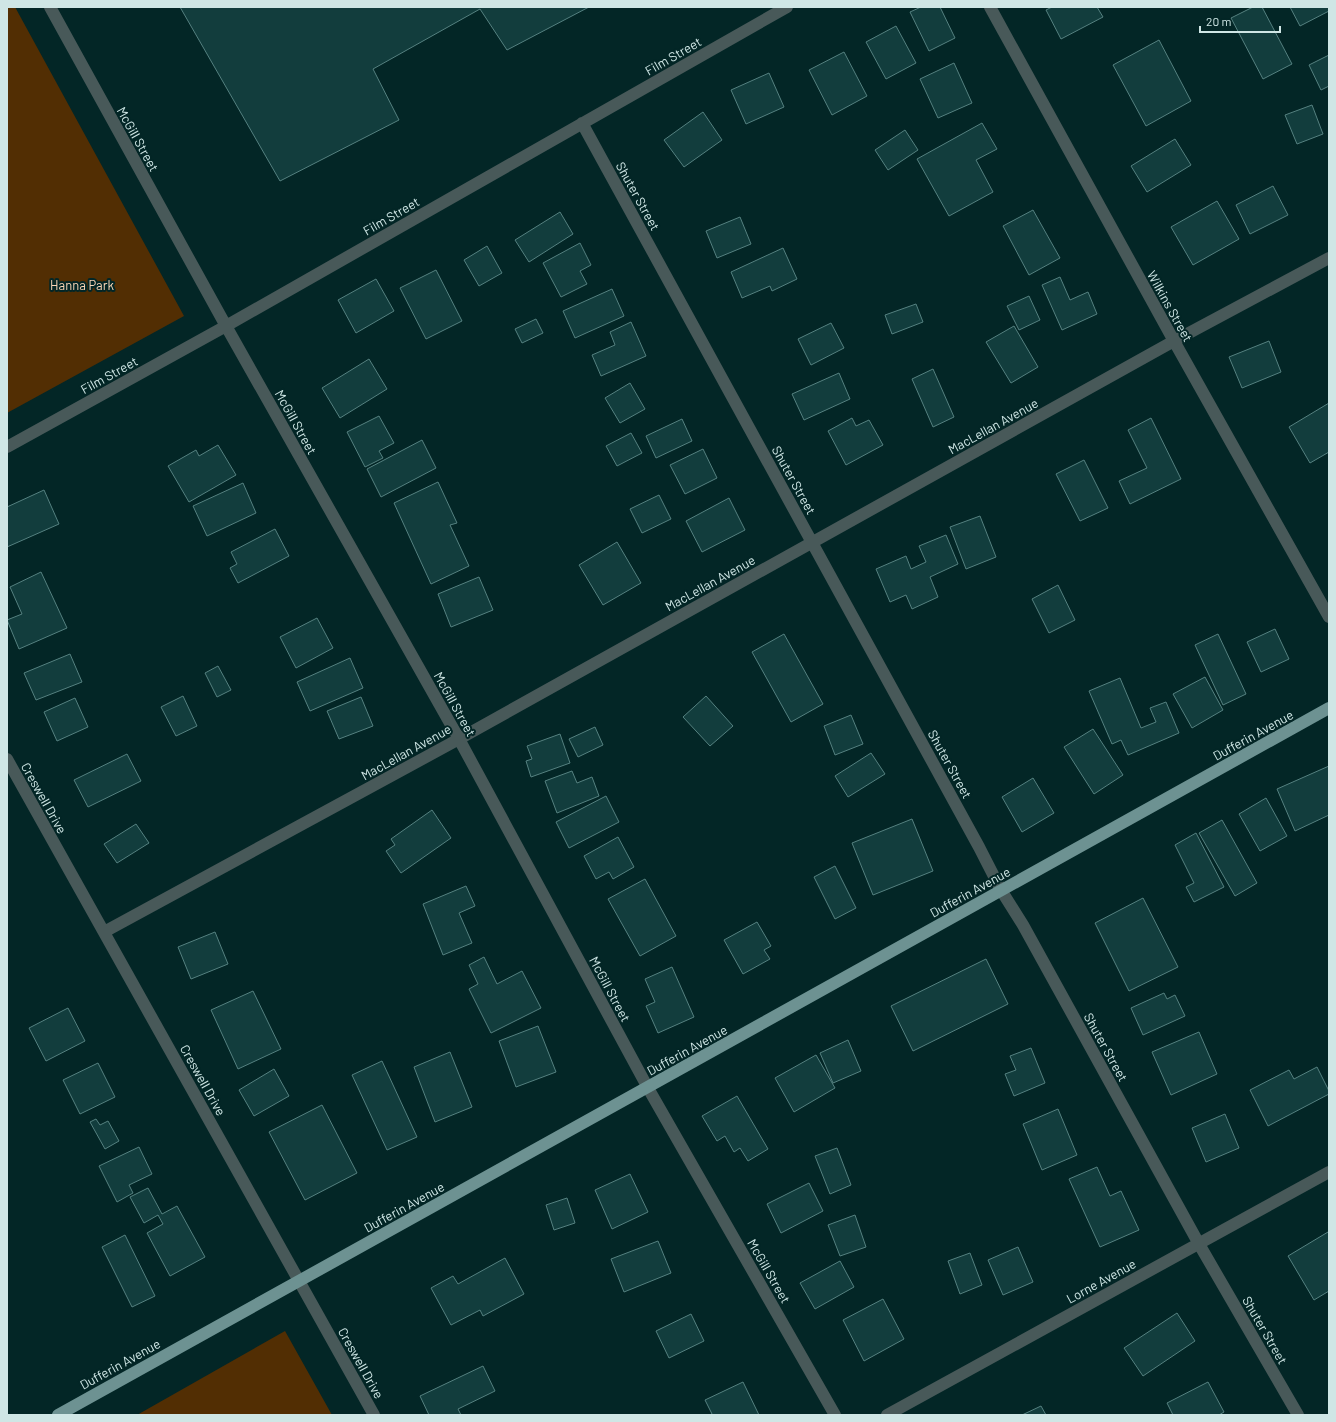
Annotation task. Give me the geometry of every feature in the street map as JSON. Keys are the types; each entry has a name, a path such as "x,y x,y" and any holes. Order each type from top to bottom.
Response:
{"main road":[{"name":"Dufferin Avenue","path":"58,1415 1329,708"}],"street":[{"name":"McGill Street","path":"50,7 226,326 459,739 648,1088 835,1415"},
{"name":"Film Street","path":"7,447 226,326 787,7"},
{"name":"Wilkins Street","path":"990,7 1174,341 1329,617"},
{"name":"Shuter Street","path":"582,123 979,847 1001,890 1023,925 1199,1244 1298,1415"},
{"name":"MacLellan Avenue","path":"104,932 459,739 1174,341 1329,258"},
{"name":"Creswell Drive","path":"7,759 374,1415"},
{"name":"Lorne Avenue","path":"887,1415 1329,1172"}],"green space":[{"name":"Hanna Park","path":"7,7 15,7 184,316 7,413"},
{"path":"285,1331 332,1415 137,1415"}],"building":[{"path":"180,7 589,7 507,50 480,9 373,69 399,120 280,181"},
{"path":"921,7 940,7 955,38 929,51 910,12"},
{"path":"1052,7 1097,7 1103,17 1061,39 1046,10"},
{"path":"1253,7 1262,7 1292,64 1263,79 1231,18"},
{"path":"1290,7 1329,7 1329,11 1300,26"},
{"path":"896,26 916,63 886,79 866,42"},
{"path":"1159,40 1191,101 1146,126 1113,65"},
{"path":"844,52 867,96 832,115 809,70"},
{"path":"1329,55 1329,86 1321,90 1309,65"},
{"path":"954,63 972,103 938,118 920,79"},
{"path":"769,73 784,107 746,124 731,90"},
{"path":"1312,105 1323,134 1297,144 1285,115"},
{"path":"703,112 722,140 684,167 664,140"},
{"path":"982,123 997,149 976,160 993,192 949,216 917,159"},
{"path":"905,130 918,150 888,170 875,150"},
{"path":"1175,139 1191,165 1147,192 1131,166"},
{"path":"1273,186 1288,215 1250,234 1236,205"},
{"path":"1217,201 1239,239 1193,265 1171,227"},
{"path":"1033,210 1060,258 1029,275 1003,226"},
{"path":"560,212 573,234 529,262 515,240"},
{"path":"740,217 751,244 717,258 706,231"},
{"path":"580,243 591,265 580,271 587,284 561,297 543,263"},
{"path":"487,246 502,273 479,286 464,260"},
{"path":"783,248 797,279 772,291 770,286 742,298 731,272"},
{"path":"436,270 462,321 426,339 400,288"},
{"path":"1060,277 1070,300 1088,292 1097,314 1062,330 1042,285"},
{"path":"376,279 394,311 356,333 338,300"},
{"path":"612,289 624,316 575,338 563,311"},
{"path":"1029,296 1040,320 1019,330 1007,306"},
{"path":"916,304 923,322 892,334 885,315"},
{"path":"536,319 543,333 522,343 515,329"},
{"path":"631,322 646,356 601,376 592,355 615,345 610,332"},
{"path":"831,323 844,348 811,365 798,339"},
{"path":"1014,326 1038,367 1011,383 986,342"},
{"path":"1269,341 1281,372 1242,388 1229,357"},
{"path":"369,359 387,389 340,418 322,388"},
{"path":"933,369 954,417 933,427 912,379"},
{"path":"839,373 850,399 804,420 792,394"},
{"path":"630,383 645,409 620,423 605,398"},
{"path":"1329,403 1329,452 1310,463 1289,427"},
{"path":"379,416 394,443 379,451 383,458 365,467 347,432"},
{"path":"852,418 856,426 869,420 883,445 846,465 828,431"},
{"path":"1151,418 1181,479 1130,504 1119,481 1147,468 1128,430"},
{"path":"682,419 692,441 656,458 646,436"},
{"path":"631,433 642,453 617,466 606,446"},
{"path":"422,440 436,468 381,497 367,469"},
{"path":"218,445 236,475 189,502 168,466 196,450 199,456"},
{"path":"703,449 717,478 685,494 670,465"},
{"path":"1084,460 1108,508 1080,521 1056,474"},
{"path":"438,482 457,523 450,525 469,566 431,584 394,503"},
{"path":"243,483 256,513 207,536 193,506"},
{"path":"44,490 59,524 7,547 7,507"},
{"path":"659,495 671,519 642,533 630,509"},
{"path":"729,498 745,530 702,552 686,521"},
{"path":"980,516 996,557 966,569 950,527"},
{"path":"275,529 289,556 238,583 230,568 237,564 231,552"},
{"path":"946,535 958,564 930,577 938,597 912,609 906,595 890,602 876,569 906,556 911,569 926,562 919,546"},
{"path":"617,542 641,583 603,605 579,565"},
{"path":"41,572 67,628 19,649 7,620 22,614 10,587"},
{"path":"479,577 493,610 451,627 438,594"},
{"path":"1058,585 1075,620 1049,633 1032,599"},
{"path":"317,618 333,648 296,668 280,637"},
{"path":"1275,629 1289,659 1261,672 1247,642"},
{"path":"784,634 823,704 791,722 752,652"},
{"path":"1218,634 1246,694 1223,705 1195,645"},
{"path":"70,654 82,682 36,700 24,673"},
{"path":"350,658 363,688 310,711 297,682"},
{"path":"218,666 231,690 217,697 205,673"},
{"path":"1205,677 1223,710 1192,728 1173,694"},
{"path":"1120,678 1141,728 1156,722 1150,708 1166,702 1179,733 1128,755 1121,740 1112,744 1089,691"},
{"path":"183,696 197,726 176,736 161,707"},
{"path":"706,696 733,726 710,746 683,717"},
{"path":"361,697 373,726 339,739 327,711"},
{"path":"75,698 88,727 57,741 44,712"},
{"path":"851,715 863,744 835,755 824,726"},
{"path":"595,727 603,745 578,757 569,739"},
{"path":"1093,729 1123,775 1094,794 1064,747"},
{"path":"560,734 570,763 531,777 526,761 532,759 527,746"},
{"path":"871,753 885,774 848,797 835,776"},
{"path":"127,754 141,781 88,807 74,780"},
{"path":"1329,766 1329,815 1295,831 1277,789"},
{"path":"572,771 577,783 592,777 599,796 557,813 545,781"},
{"path":"1033,778 1054,813 1022,832 1002,797"},
{"path":"606,796 619,822 569,848 556,822"},
{"path":"1266,798 1287,836 1260,851 1239,814"},
{"path":"432,810 451,838 401,873 386,851 395,845 391,839"},
{"path":"912,819 933,871 873,895 852,843"},
{"path":"1222,820 1257,883 1235,896 1199,833"},
{"path":"136,824 149,843 117,863 104,844"},
{"path":"1196,833 1224,887 1194,902 1186,887 1194,883 1175,845"},
{"path":"618,837 634,867 613,879 609,872 596,879 584,856"},
{"path":"835,866 856,908 835,919 814,877"},
{"path":"645,879 676,936 640,956 608,899"},
{"path":"466,886 475,906 459,913 472,943 443,955 423,904"},
{"path":"1143,898 1178,967 1129,991 1095,923"},
{"path":"757,922 771,946 764,950 770,959 743,974 724,940"},
{"path":"215,932 228,964 191,979 178,947"},
{"path":"484,957 497,984 522,971 541,1008 491,1033 469,989 478,984 469,965"},
{"path":"986,959 1008,1004 913,1051 891,1006"},
{"path":"672,967 694,1017 658,1033 646,1006 655,1002 645,979"},
{"path":"253,991 281,1049 238,1069 211,1010"},
{"path":"1164,993 1167,999 1175,995 1185,1016 1143,1035 1131,1008"},
{"path":"68,1008 85,1041 46,1061 29,1028"},
{"path":"538,1026 556,1072 516,1087 499,1041"},
{"path":"1199,1032 1217,1074 1171,1095 1152,1052"},
{"path":"848,1040 861,1071 833,1083 820,1053"},
{"path":"1031,1048 1045,1083 1014,1096 1005,1074 1016,1070 1010,1056"},
{"path":"450,1052 472,1107 435,1122 414,1067"},
{"path":"816,1055 835,1088 794,1112 775,1078"},
{"path":"382,1061 417,1137 387,1150 352,1075"},
{"path":"98,1063 115,1097 80,1114 63,1080"},
{"path":"1317,1067 1329,1091 1329,1094 1268,1126 1250,1090 1289,1070 1294,1079"},
{"path":"274,1069 289,1096 254,1116 239,1090"},
{"path":"737,1096 768,1149 748,1161 740,1148 734,1152 725,1136 717,1141 702,1116"},
{"path":"322,1105 357,1173 305,1200 269,1132"},
{"path":"1058,1109 1077,1155 1042,1170 1023,1124"},
{"path":"1225,1114 1239,1148 1206,1162 1192,1128"},
{"path":"96,1119 100,1125 108,1121 119,1141 105,1149 90,1122"},
{"path":"139,1147 152,1174 129,1185 133,1193 117,1202 99,1166"},
{"path":"837,1148 851,1185 830,1194 815,1156"},
{"path":"1097,1167 1110,1196 1121,1191 1139,1230 1100,1247 1069,1179"},
{"path":"630,1174 648,1212 612,1229 595,1190"},
{"path":"809,1183 823,1211 781,1233 767,1204"},
{"path":"148,1188 162,1214 177,1206 205,1257 170,1276 147,1233 163,1224 158,1215 144,1223 130,1197"},
{"path":"567,1198 575,1223 554,1230 546,1205"},
{"path":"855,1215 866,1247 840,1256 828,1225"},
{"path":"1328,1232 1329,1291 1314,1300 1288,1256"},
{"path":"125,1235 155,1296 132,1307 102,1247"},
{"path":"658,1241 671,1273 624,1292 611,1259"},
{"path":"1018,1247 1033,1282 1003,1295 988,1260"},
{"path":"970,1253 982,1285 960,1294 948,1261"},
{"path":"505,1258 524,1294 483,1316 480,1310 451,1325 431,1288 453,1276 458,1284"},
{"path":"840,1261 854,1287 815,1309 800,1283"},
{"path":"883,1299 904,1339 864,1361 843,1320"},
{"path":"1177,1313 1195,1341 1143,1376 1124,1348"},
{"path":"691,1314 704,1341 669,1358 656,1331"},
{"path":"483,1366 495,1391 458,1409 461,1415 429,1415 420,1396"},
{"path":"743,1382 759,1415 710,1415 712,1414 705,1400"},
{"path":"1208,1382 1224,1412 1219,1415 1173,1415 1167,1403"},
{"path":"1041,1406 1046,1415 1022,1415"}]}
